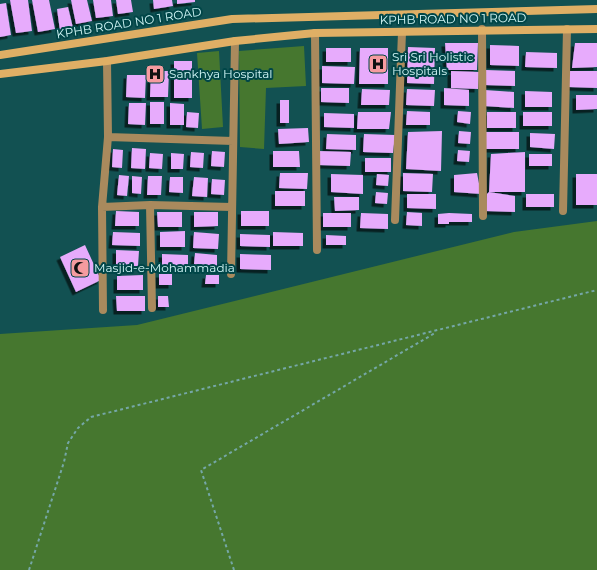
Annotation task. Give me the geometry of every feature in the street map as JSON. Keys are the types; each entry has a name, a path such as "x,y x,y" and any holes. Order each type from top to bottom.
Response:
{"main road":[{"name":"KPHB ROAD NO 1 ROAD","path":"0,55 232,19 597,9"},
{"name":"KPHB ROAD NO 1 ROAD","path":"0,74 107,61 235,41 315,33 482,29 597,29"}],"street":[{"path":"482,29 483,216"},
{"path":"563,211 567,29"},
{"path":"395,220 402,32"},
{"path":"315,33 317,250"},
{"path":"231,274 235,41"},
{"path":"103,310 102,207 108,137 107,61"},
{"path":"108,137 233,141"},
{"path":"102,207 150,205 232,207"},
{"path":"150,205 152,308"}],"path":[{"path":"29,570 64,462 68,443 78,428 91,417 439,331 597,290"},
{"path":"234,570 201,470 439,331"}],"green space":[{"path":"304,46 306,86 266,88 264,149 240,147 239,51"},
{"path":"219,51 223,127 202,129 197,53"},
{"path":"597,221 597,570 0,570 0,334 137,325 514,232"}],"building":[{"path":"10,0 28,0 32,31 16,33"},
{"path":"32,0 49,0 55,29 38,32"},
{"path":"71,0 87,0 92,21 76,24"},
{"path":"93,0 111,0 113,16 96,18"},
{"path":"116,0 131,0 133,12 118,14"},
{"path":"153,0 172,0 173,6 154,9"},
{"path":"177,0 195,0 195,2 177,4"},
{"path":"6,3 11,35 0,37 0,4"},
{"path":"68,7 73,28 60,31 57,9"},
{"path":"445,43 478,43 477,70 447,70"},
{"path":"575,43 597,43 597,67 572,68"},
{"path":"490,45 519,46 519,66 490,65"},
{"path":"408,47 435,48 434,84 407,83"},
{"path":"326,48 351,48 351,62 326,62"},
{"path":"360,48 388,48 388,84 359,84"},
{"path":"526,52 557,53 557,68 525,67"},
{"path":"174,61 192,61 192,98 174,98"},
{"path":"322,66 355,67 354,84 322,83"},
{"path":"486,70 515,71 515,86 485,85"},
{"path":"151,71 169,71 168,97 150,97"},
{"path":"451,71 479,72 478,89 451,88"},
{"path":"569,71 597,71 597,88 569,87"},
{"path":"127,75 146,75 145,98 126,97"},
{"path":"321,88 349,88 349,103 321,102"},
{"path":"444,88 469,90 469,106 444,105"},
{"path":"362,89 390,90 389,105 361,105"},
{"path":"407,89 435,90 434,106 406,105"},
{"path":"485,90 514,92 514,108 484,106"},
{"path":"525,91 552,92 552,107 525,107"},
{"path":"576,95 597,95 597,109 576,110"},
{"path":"280,100 289,100 289,123 280,123"},
{"path":"150,102 164,102 164,124 150,124"},
{"path":"129,103 146,103 145,125 128,124"},
{"path":"170,103 184,104 184,125 170,125"},
{"path":"407,111 430,112 430,125 406,125"},
{"path":"458,111 471,112 470,124 457,122"},
{"path":"187,112 199,113 198,128 186,127"},
{"path":"358,112 391,112 389,129 357,129"},
{"path":"487,112 516,112 516,128 487,128"},
{"path":"523,112 552,112 552,126 523,126"},
{"path":"324,113 354,114 354,128 324,127"},
{"path":"308,128 309,142 279,144 278,129"},
{"path":"442,131 441,171 406,169 408,132"},
{"path":"459,131 471,132 470,144 458,143"},
{"path":"485,132 519,132 519,149 486,149"},
{"path":"530,133 555,134 554,149 530,147"},
{"path":"327,134 356,135 356,150 326,149"},
{"path":"364,134 395,135 393,153 363,152"},
{"path":"132,148 146,149 145,169 131,168"},
{"path":"113,149 123,150 122,168 112,167"},
{"path":"458,150 470,151 469,162 457,161"},
{"path":"212,151 225,152 224,167 211,166"},
{"path":"273,151 299,151 300,167 273,167"},
{"path":"319,151 351,152 350,166 319,165"},
{"path":"191,152 204,153 203,168 190,167"},
{"path":"525,152 525,192 489,192 491,154"},
{"path":"150,153 163,154 162,169 149,168"},
{"path":"171,153 184,154 183,169 171,169"},
{"path":"529,154 552,154 552,166 529,166"},
{"path":"365,158 391,158 391,172 365,172"},
{"path":"280,173 308,173 307,189 279,188"},
{"path":"403,173 433,174 432,192 403,191"},
{"path":"477,173 481,194 454,192 454,175"},
{"path":"331,174 363,175 363,194 331,192"},
{"path":"377,174 389,175 388,186 376,185"},
{"path":"576,174 597,174 597,205 576,205"},
{"path":"119,175 129,176 127,196 117,195"},
{"path":"132,176 142,177 141,194 132,193"},
{"path":"148,176 162,176 161,195 147,195"},
{"path":"170,177 183,177 183,193 169,192"},
{"path":"194,177 208,178 207,197 192,196"},
{"path":"212,179 225,180 224,195 211,194"},
{"path":"275,191 305,191 305,206 275,206"},
{"path":"376,192 388,193 387,204 375,203"},
{"path":"489,192 515,196 515,212 486,211 487,194"},
{"path":"407,194 436,194 436,209 407,208"},
{"path":"526,194 554,194 554,207 526,207"},
{"path":"334,197 359,197 359,210 335,211"},
{"path":"116,211 139,212 139,226 115,226"},
{"path":"241,211 269,211 269,226 241,226"},
{"path":"157,212 182,212 182,227 158,227"},
{"path":"194,212 218,212 218,226 194,227"},
{"path":"407,212 422,213 422,226 406,225"},
{"path":"323,213 351,213 351,227 323,227"},
{"path":"361,213 388,214 388,229 360,228"},
{"path":"438,214 472,214 472,222 449,222 449,224 438,224"},
{"path":"185,231 185,247 160,247 160,232"},
{"path":"113,232 140,233 140,246 112,245"},
{"path":"194,232 219,234 218,249 193,248"},
{"path":"273,232 303,233 303,246 273,246"},
{"path":"240,234 270,235 270,247 240,246"},
{"path":"326,235 346,236 346,245 326,245"},
{"name":"Masjid-e-Mohammadia","path":"85,245 101,280 76,292 60,257"},
{"path":"116,250 139,251 138,266 116,266"},
{"path":"195,253 217,255 217,266 194,264"},
{"path":"162,254 188,255 188,267 162,266"},
{"path":"240,254 271,255 271,270 240,269"},
{"path":"159,274 172,274 172,285 159,285"},
{"path":"143,275 143,290 117,290 117,276"},
{"path":"206,275 219,275 219,284 205,284"},
{"path":"116,296 145,296 145,311 117,311"},
{"path":"158,296 168,296 169,307 158,307"}],"place":[{"name":"Sri Sri Holistic Hospitals","path":"378,64"},
{"name":"Sankhya Hospital","path":"155,74"},
{"name":"Masjid-e-Mohammadia","path":"80,268"}]}
